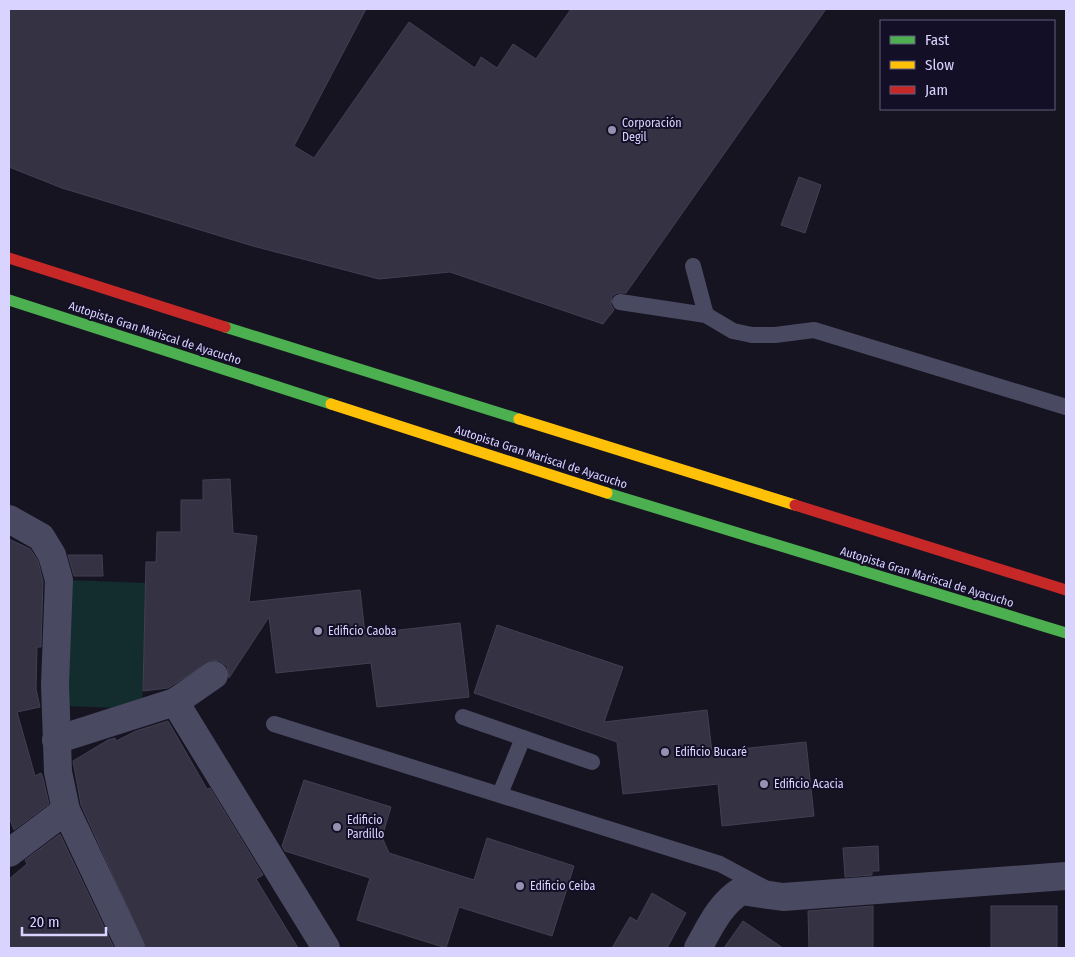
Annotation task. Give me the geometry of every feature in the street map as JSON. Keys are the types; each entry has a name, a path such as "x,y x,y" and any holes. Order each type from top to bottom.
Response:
{"highway":[{"name":"Autopista Gran Mariscal de Ayacucho","path":"9,258 70,279 1066,590"},
{"name":"Autopista Gran Mariscal de Ayacucho","path":"9,300 614,495 1066,633"}],"street":[{"path":"9,520 41,537 52,555 59,580 55,684 58,772 66,810 131,948"},
{"path":"56,740 175,702 214,675"},
{"path":"175,702 326,948"},
{"path":"9,853 66,810"},
{"path":"698,948 720,911 730,898 741,891 783,897 1066,876"}],"lane":[{"path":"693,266 706,315"},
{"path":"620,302 706,315 733,331 752,335 814,330 1066,407"},
{"path":"463,717 592,762"},
{"path":"274,724 720,864 783,897"},
{"path":"500,794 522,738"}],"green space":[{"path":"70,580 146,583 142,709 66,706"}],"building":[{"path":"9,9 366,9 294,146 314,158 409,22 475,68 481,57 497,68 513,44 536,59 571,9 826,9 626,293 617,293 612,296 611,305 614,310 603,324 450,272 379,279 253,246 62,188 9,167"},
{"path":"799,177 821,185 805,233 781,225"},
{"path":"230,479 233,533 257,536 249,602 360,590 365,634 460,623 469,697 377,707 371,663 276,673 269,617 229,678 227,666 220,661 212,660 168,688 143,691 146,562 156,562 157,532 181,532 181,500 203,500 203,480"},
{"path":"9,539 30,549 38,561 43,581 41,647 37,647 36,689 40,707 17,712 35,776 41,773 49,804 14,830 9,817"},
{"path":"68,555 102,555 103,576 74,576"},
{"path":"497,625 623,667 604,722 707,710 712,752 806,742 814,816 722,826 718,784 623,794 617,742 474,693"},
{"path":"168,721 207,789 210,788 263,875 256,879 298,948 146,948 81,805 73,761 108,740 115,738 116,741 136,731"},
{"path":"304,780 391,807 382,837 389,853 474,880 487,838 574,866 552,936 459,907 446,948 357,920 370,878 285,851 282,846"},
{"path":"60,834 114,948 9,948 9,879 27,864 25,860"},
{"path":"878,846 879,871 872,871 872,875 845,877 843,848"},
{"path":"652,893 686,913 667,948 612,948 630,917 637,921"},
{"path":"873,906 873,948 809,948 808,911"},
{"path":"991,906 1057,906 1057,948 991,948"},
{"path":"743,921 783,948 724,948"}],"traffic: fast":[{"path":"9,300 331,404"},
{"path":"225,327 519,419"},
{"path":"607,493 1066,633"}],"traffic: slow":[{"path":"331,404 607,493"},
{"path":"519,419 795,505"}],"traffic: jam":[{"path":"9,258 225,327"},
{"path":"795,505 1066,590"}],"place":[{"name":"Corporación Degil","path":"612,130"},
{"name":"Edificio Caoba","path":"318,631"},
{"name":"Edificio Bucaré","path":"665,752"},
{"name":"Edificio Acacia","path":"764,784"},
{"name":"Edificio Pardillo","path":"337,827"},
{"name":"Edificio Ceiba","path":"520,886"}]}
